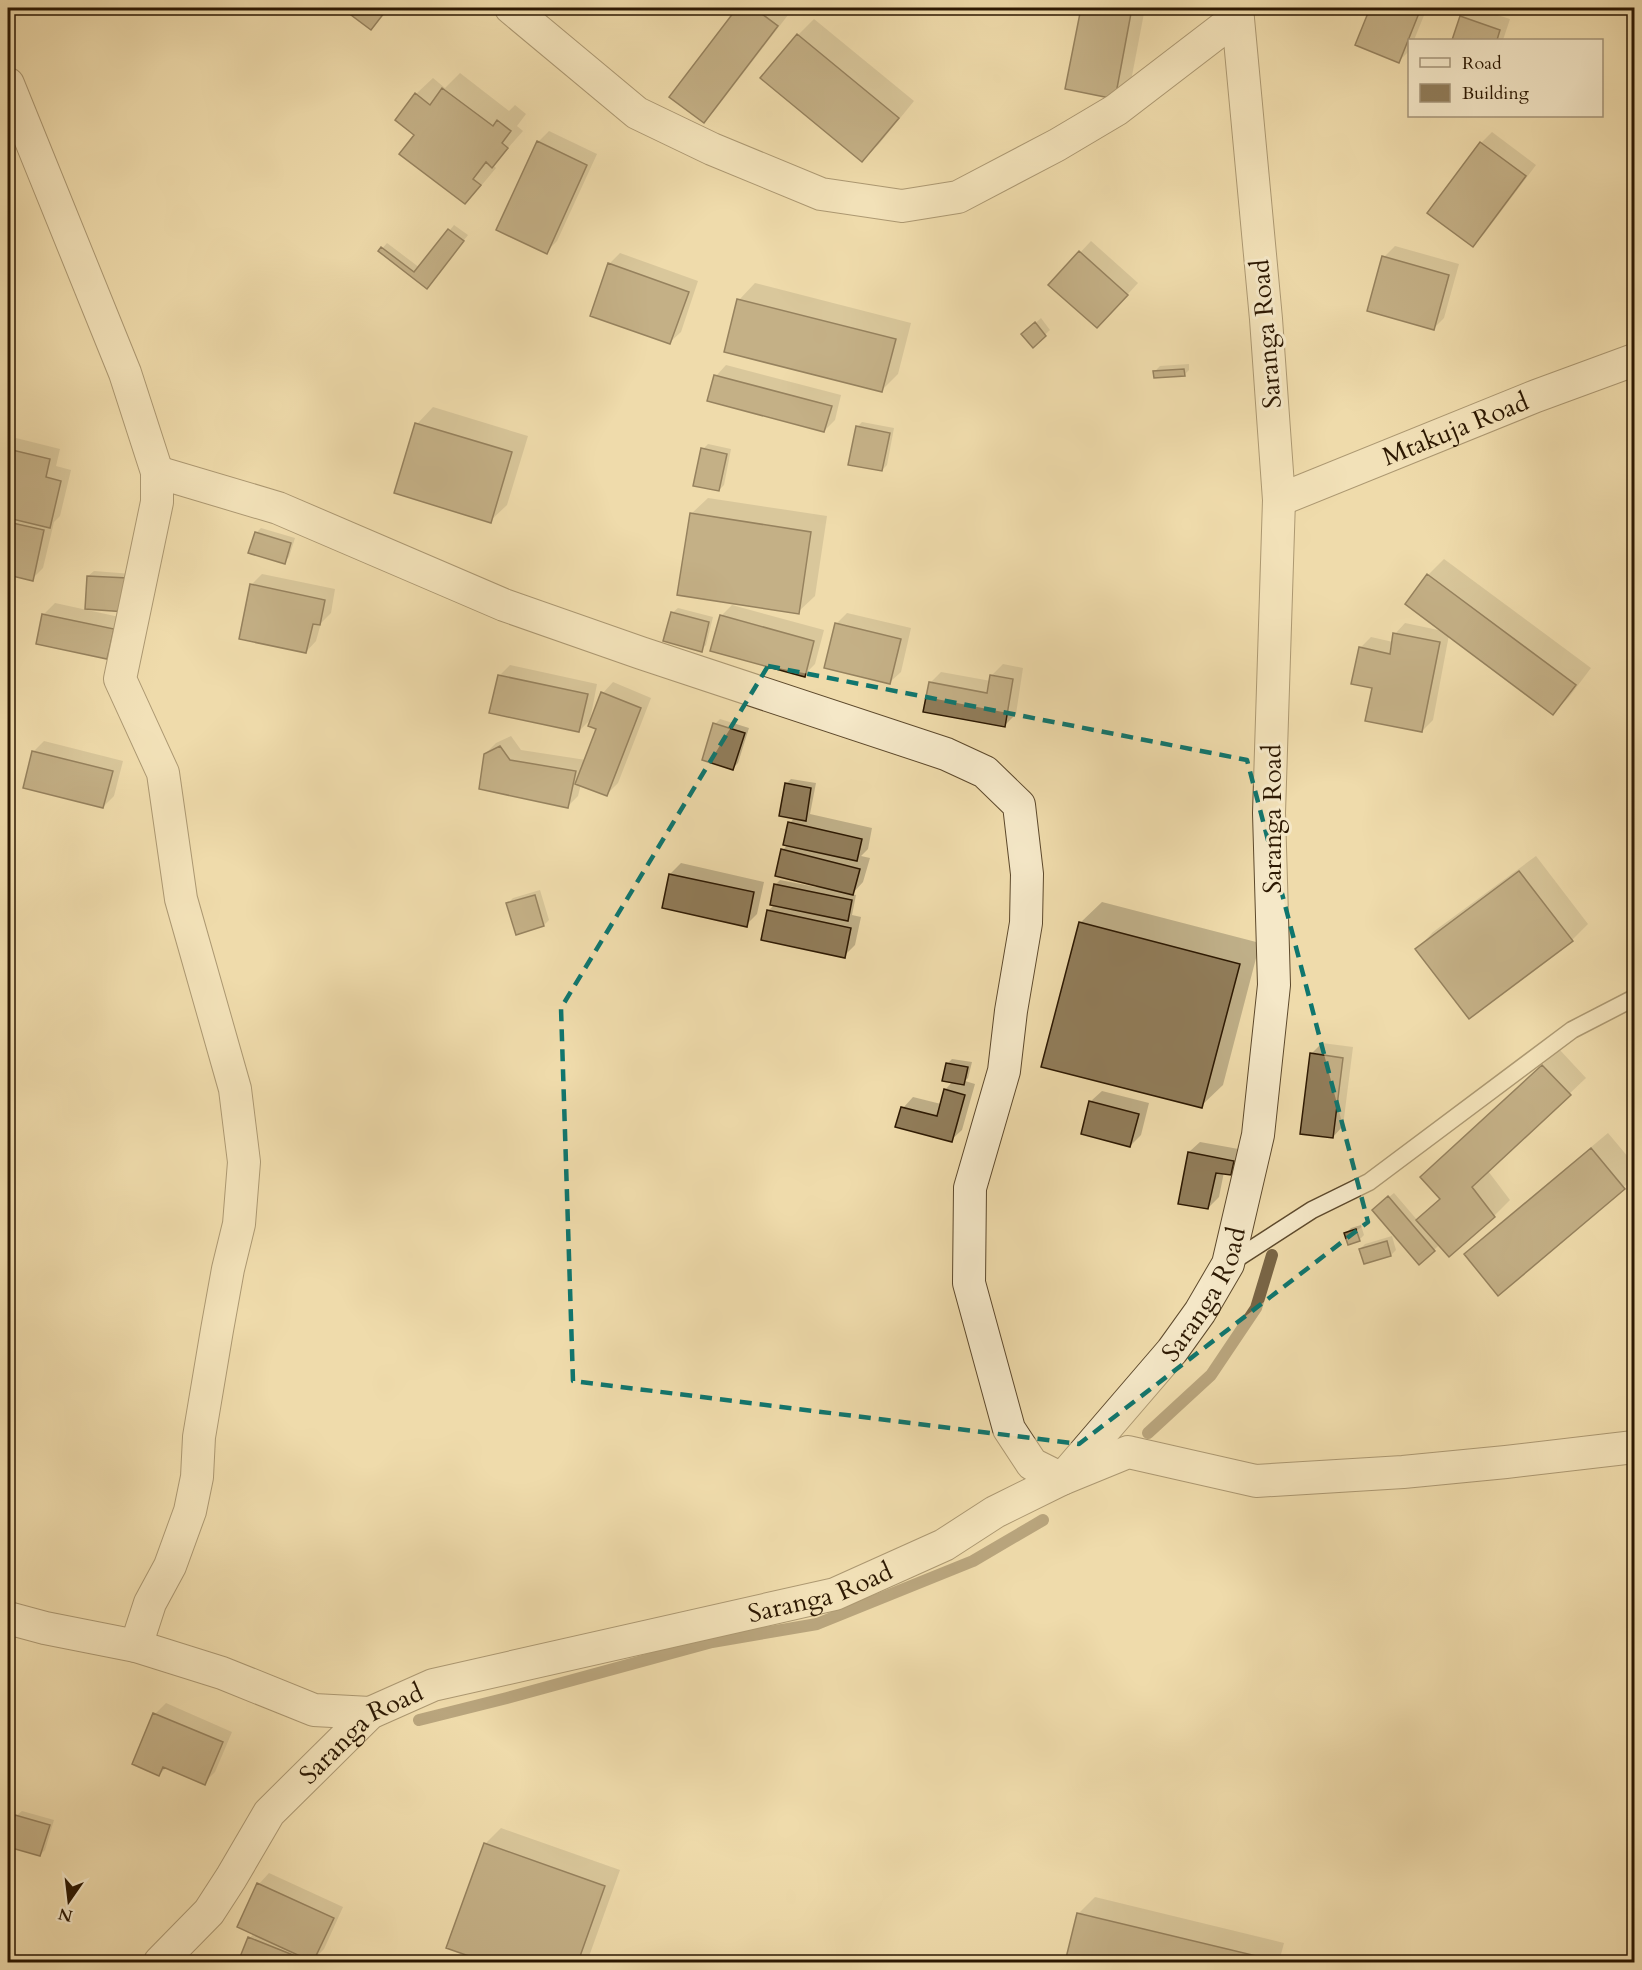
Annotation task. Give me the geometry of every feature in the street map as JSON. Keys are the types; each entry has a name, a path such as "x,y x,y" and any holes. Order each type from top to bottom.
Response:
{"street":[{"path":"511,8 637,113 712,149 821,194 902,206 958,197 1057,145 1116,110 1237,13"},
{"name":"Saranga Road","path":"160,1962 209,1912 269,1813 369,1713 434,1685 835,1594 944,1545 995,1512 1062,1479 1172,1351 1200,1312 1228,1264 1257,1135 1274,985 1269,813 1279,500 1266,319 1237,13"},
{"path":"8,84 125,373 158,471 157,502 120,679 163,773 181,899 235,1089 244,1162 239,1224 228,1269 213,1352 199,1437 197,1477 190,1511 170,1566 150,1603 136,1646"},
{"name":"Mtakuja Road","path":"1279,500 1536,396 1635,360"},
{"path":"158,471 278,508 504,605 946,754 986,772 1019,805 1027,874 1026,922 1011,1011 1004,1071 970,1188 969,1283 1009,1429 1032,1464 1062,1479 1128,1452 1256,1481 1403,1472 1635,1447"},
{"path":"8,1618 45,1628 136,1646 222,1673 314,1710 369,1713"}],"lane":[{"path":"1228,1264 1312,1210 1369,1182 1572,1030 1635,998"}],"highlighted area":[{"path":"768,666 1247,760 1368,1222 1079,1444 573,1381 561,1008"}],"building":[{"path":"349,8 388,8 371,30 347,12"},
{"path":"737,8 754,8 778,26 704,123 669,97"},
{"path":"1081,8 1132,8 1115,99 1065,89"},
{"path":"1370,8 1421,8 1399,63 1355,45"},
{"path":"1460,16 1500,30 1497,39 1452,39"},
{"path":"797,34 899,118 862,162 760,78"},
{"path":"442,88 493,126 497,120 511,131 502,143 508,148 492,168 486,162 473,179 481,185 465,204 399,154 414,135 395,120 415,93 430,105"},
{"path":"537,141 587,165 547,254 496,230"},
{"path":"1480,142 1526,176 1473,247 1427,213"},
{"path":"448,229 464,241 427,289 378,251 381,247 414,272"},
{"path":"1079,251 1128,295 1097,328 1048,285"},
{"path":"1382,256 1449,275 1434,330 1367,311"},
{"path":"608,263 689,292 670,344 590,316"},
{"path":"737,299 896,339 882,392 724,352"},
{"path":"1035,322 1046,336 1033,348 1021,334"},
{"path":"1184,369 1185,376 1154,378 1153,371"},
{"path":"714,375 832,406 824,432 707,401"},
{"path":"415,423 512,452 491,523 394,493"},
{"path":"856,426 890,433 882,471 848,465"},
{"path":"701,448 727,454 719,491 693,486"},
{"path":"8,449 50,459 46,477 61,481 50,528 8,518"},
{"path":"690,513 811,532 799,614 677,595"},
{"path":"8,522 44,530 33,581 8,575"},
{"path":"255,532 291,543 285,564 248,553"},
{"path":"1427,574 1576,685 1553,715 1405,604"},
{"path":"87,576 128,578 126,612 85,609"},
{"path":"250,584 325,600 320,625 313,624 306,653 239,639"},
{"path":"671,612 709,622 702,652 663,641"},
{"path":"42,614 114,629 107,659 36,644"},
{"path":"720,615 814,641 805,677 710,651"},
{"path":"835,623 901,639 890,684 824,668"},
{"path":"1393,633 1440,642 1422,732 1365,721 1372,688 1351,684 1359,647 1390,654"},
{"path":"498,675 588,694 579,732 489,713"},
{"path":"990,675 1013,679 1005,727 923,712 929,682 987,693"},
{"path":"601,692 641,708 607,796 575,784 596,729 588,726"},
{"path":"713,723 745,733 733,770 702,760"},
{"path":"500,746 510,760 576,771 568,808 479,789 484,754"},
{"path":"32,751 113,771 103,808 23,788"},
{"path":"785,783 811,788 806,821 779,816"},
{"path":"788,822 862,839 857,861 783,845"},
{"path":"781,849 860,869 853,895 775,876"},
{"path":"1519,871 1573,941 1469,1019 1415,949"},
{"path":"669,874 754,892 747,927 662,908"},
{"path":"774,884 852,900 848,921 770,905"},
{"path":"535,895 544,926 516,935 506,903"},
{"path":"767,910 851,928 845,958 761,940"},
{"path":"1079,922 1240,964 1202,1108 1041,1067"},
{"path":"1310,1053 1343,1058 1333,1138 1300,1134"},
{"path":"946,1063 968,1067 964,1085 942,1081"},
{"path":"1542,1065 1571,1095 1472,1187 1495,1217 1449,1257 1416,1220 1440,1199 1420,1177"},
{"path":"944,1089 965,1095 952,1142 895,1127 901,1107 937,1116"},
{"path":"1089,1101 1139,1114 1130,1147 1081,1134"},
{"path":"1591,1148 1625,1189 1498,1296 1464,1254"},
{"path":"1188,1152 1234,1161 1231,1175 1216,1173 1208,1209 1178,1204"},
{"path":"1388,1196 1435,1251 1419,1265 1372,1210"},
{"path":"1356,1229 1360,1241 1348,1245 1344,1233"},
{"path":"1387,1241 1391,1256 1364,1264 1359,1249"},
{"path":"153,1713 223,1742 205,1785 163,1767 159,1776 132,1764"},
{"path":"15,1815 50,1825 40,1856 8,1847"},
{"path":"484,1843 605,1886 578,1962 486,1962 446,1948"},
{"path":"257,1883 334,1918 313,1962 237,1927"},
{"path":"1077,1913 1269,1959 1268,1962 1065,1962"},
{"path":"248,1937 293,1955 290,1962 238,1962"}],"waterway":[{"path":"1148,1433 1211,1375 1256,1308 1272,1255"},
{"path":"419,1720 712,1642 817,1624 973,1561 1043,1520"}]}
